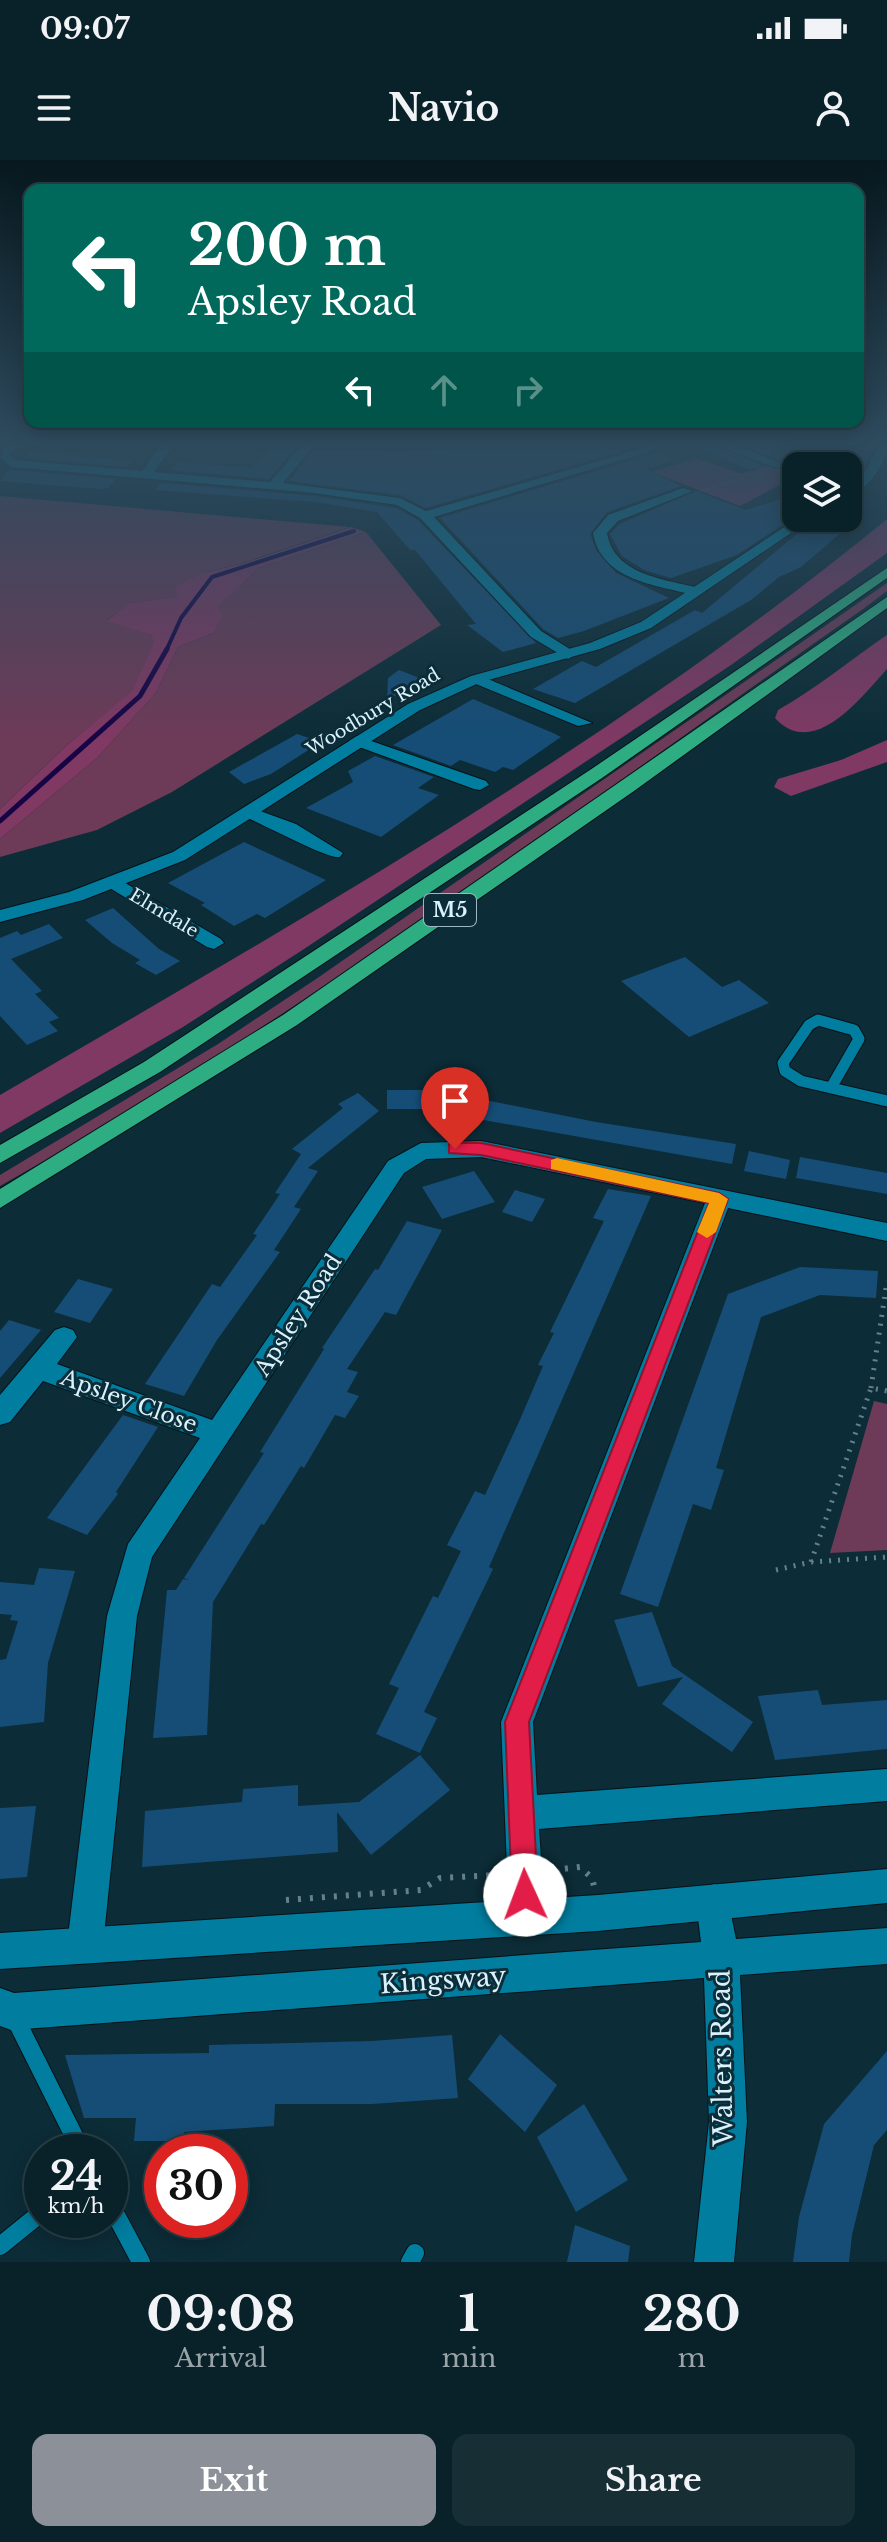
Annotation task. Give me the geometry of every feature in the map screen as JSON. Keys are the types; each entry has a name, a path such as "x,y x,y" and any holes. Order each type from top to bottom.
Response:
{"highway":[{"name":"M5","path":"0,1155 177,1051 596,774 887,572"},
{"name":"M5","path":"0,1200 290,1020 887,601"}],"street":[{"path":"450,542 536,634 568,654"},
{"path":"601,542 602,550 633,573 694,591"},
{"name":"Woodbury Road","path":"0,916 115,883 179,856 357,741 436,696 476,679 568,654 646,625 770,542"},
{"path":"476,679 570,722"},
{"path":"357,741 467,785"},
{"path":"249,812 290,828 334,853"},
{"name":"Elmdale","path":"115,883 214,943"},
{"name":"Apsley Road","path":"85,1945 122,1616 138,1553 396,1167 421,1151 481,1149 887,1232"},
{"path":"527,1916 517,1722 719,1199"},
{"name":"Apsley Close","path":"0,1414 64,1337"},
{"name":"Apsley Close","path":"38,1368 220,1434"},
{"path":"524,1813 887,1785"},
{"path":"0,1951 527,1916 887,1886"},
{"name":"Walters Road","path":"714,1902 721,1959 728,2122 714,2262"},
{"name":"Kingsway","path":"6,2009 887,1946"}],"lane":[{"path":"832,1086 859,1039 858,1034 818,1020 809,1025 783,1063 785,1071 801,1081 887,1101"},
{"path":"6,2009 72,2134"},
{"path":"0,2246 24,2227"},
{"path":"128,2238 141,2262"}],"path":[{"path":"811,1562 871,1388 887,1281"},
{"path":"871,1388 887,1391"},
{"path":"776,1570 811,1562 887,1557"},
{"path":"549,1871 580,1867 592,1878"},
{"path":"280,1901 421,1890 440,1878 505,1875"}],"shaded area":[{"path":"0,542 305,542 203,573 178,597 131,603 107,620 151,635 155,643 133,691 67,745 0,809"},
{"path":"306,542 336,542 259,568 218,606 222,615 213,633 178,647 156,693 97,758 0,839 0,809 67,745 132,691 154,643 151,635 106,621 130,603 177,597 176,586 203,573"},
{"path":"336,542 374,542 441,625 172,792 97,830 0,857 0,839 97,758 156,693 178,647 213,633 217,606 259,568"},
{"path":"858,542 887,542 887,553 731,665 183,1027 0,1133 0,1095 455,825 676,679"},
{"path":"887,583 887,591 863,609 439,908 222,1052 0,1186 0,1175 218,1044 316,979"},
{"path":"887,635 887,669 850,709 820,729 805,732 790,729 775,718 778,710"},
{"path":"887,740 887,762 791,796 774,787 778,779 841,760"},
{"path":"874,1401 887,1404 887,1550 830,1553"}],"building":[{"path":"403,542 439,542 536,643 503,652 467,625 476,624 415,550 410,550"},
{"path":"462,542 593,542 616,573 669,598 558,638 543,629"},
{"path":"614,542 757,542 737,555 671,578 644,570 622,556"},
{"path":"787,542 830,542 801,567 779,577 751,600 575,703 533,689 582,661 596,667 695,610 702,613"},
{"path":"399,670 422,679 387,701 388,678"},
{"path":"473,699 561,737 513,770 503,767 495,772 460,760 451,766 393,745"},
{"path":"297,734 321,742 271,774 244,784 229,772"},
{"path":"375,756 434,777 418,788 439,795 381,837 306,808 353,782 348,771"},
{"path":"244,842 326,880 265,918 257,914 234,926 201,905 205,903 168,883"},
{"path":"113,908 159,949 180,961 156,975 135,963 140,960 112,943 85,920"},
{"path":"49,924 63,938 11,959 42,991 35,994 59,1018 49,1022 58,1031 27,1045 0,1016 0,938 17,931 21,935"},
{"path":"685,957 722,987 739,980 769,1003 689,1037 621,981"},
{"path":"387,1090 438,1090 468,1095 461,1113 439,1109 387,1109"},
{"path":"358,1093 379,1111 308,1168 318,1171 294,1207 301,1209 274,1250 280,1252 217,1340 184,1396 145,1384 212,1284 220,1287 257,1235 253,1234 280,1194 275,1193 301,1154 292,1149 343,1108 338,1104"},
{"path":"480,1099 596,1122 736,1144 732,1164 472,1118"},
{"path":"749,1151 790,1160 786,1179 744,1171"},
{"path":"800,1157 887,1173 887,1194 796,1178"},
{"path":"474,1171 495,1202 442,1219 422,1187"},
{"path":"608,1189 651,1196 489,1567 493,1569 424,1712 437,1718 420,1753 376,1734 399,1688 389,1684 433,1596 438,1598 461,1551 447,1545 475,1491 485,1495 518,1424 543,1366 538,1365 554,1333 550,1332 604,1221 593,1218"},
{"path":"515,1190 545,1199 532,1222 502,1212"},
{"path":"407,1221 442,1230 396,1315 385,1312 347,1369 358,1372 347,1392 359,1396 345,1418 335,1415 304,1468 301,1466 264,1525 261,1524 213,1602 207,1735 153,1738 167,1590 176,1590 183,1579 189,1580 184,1578 264,1453 260,1452 322,1348 375,1269 378,1270"},
{"path":"800,1267 878,1271 876,1298 820,1295 761,1317 716,1468 724,1470 711,1510 693,1504 658,1607 620,1594 728,1294"},
{"path":"78,1279 113,1289 90,1323 54,1312"},
{"path":"9,1320 41,1330 0,1378 0,1331"},
{"path":"123,1415 158,1427 116,1492 118,1494 87,1535 47,1518"},
{"path":"39,1568 75,1571 48,1663 44,1722 0,1727 0,1660 6,1659 18,1621 10,1620 12,1615 0,1614 0,1582 34,1585"},
{"path":"652,1612 672,1666 753,1722 732,1752 662,1704 683,1677 638,1687 614,1620"},
{"path":"818,1690 822,1705 887,1700 887,1749 775,1760 758,1696"},
{"path":"420,1755 450,1790 371,1855 337,1812 338,1852 142,1867 145,1811 242,1802 243,1789 298,1785 298,1806 359,1802"},
{"path":"36,1806 27,1877 0,1879 0,1808"},
{"path":"500,2034 557,2085 525,2132 468,2079"},
{"path":"452,2035 458,2098 372,2104 275,2104 274,2126 184,2134 144,2134 144,2141 134,2141 136,2118 84,2118 65,2055 209,2053 209,2045 372,2041"},
{"path":"887,2051 887,2130 874,2145 852,2235 849,2262 793,2262 799,2217 824,2124"},
{"path":"584,2104 628,2180 576,2212 537,2137"},
{"path":"575,2225 630,2246 628,2262 567,2262"}],"waterway":[{"path":"167,650 181,618 212,577 320,542"},
{"path":"0,821 140,696 167,650"}],"slow traffic":[{"path":"557,1164 719,1199 707,1232"}],"route":[{"path":"455,1149 481,1149 719,1199 517,1722 524,1813 525,1895"}]}
